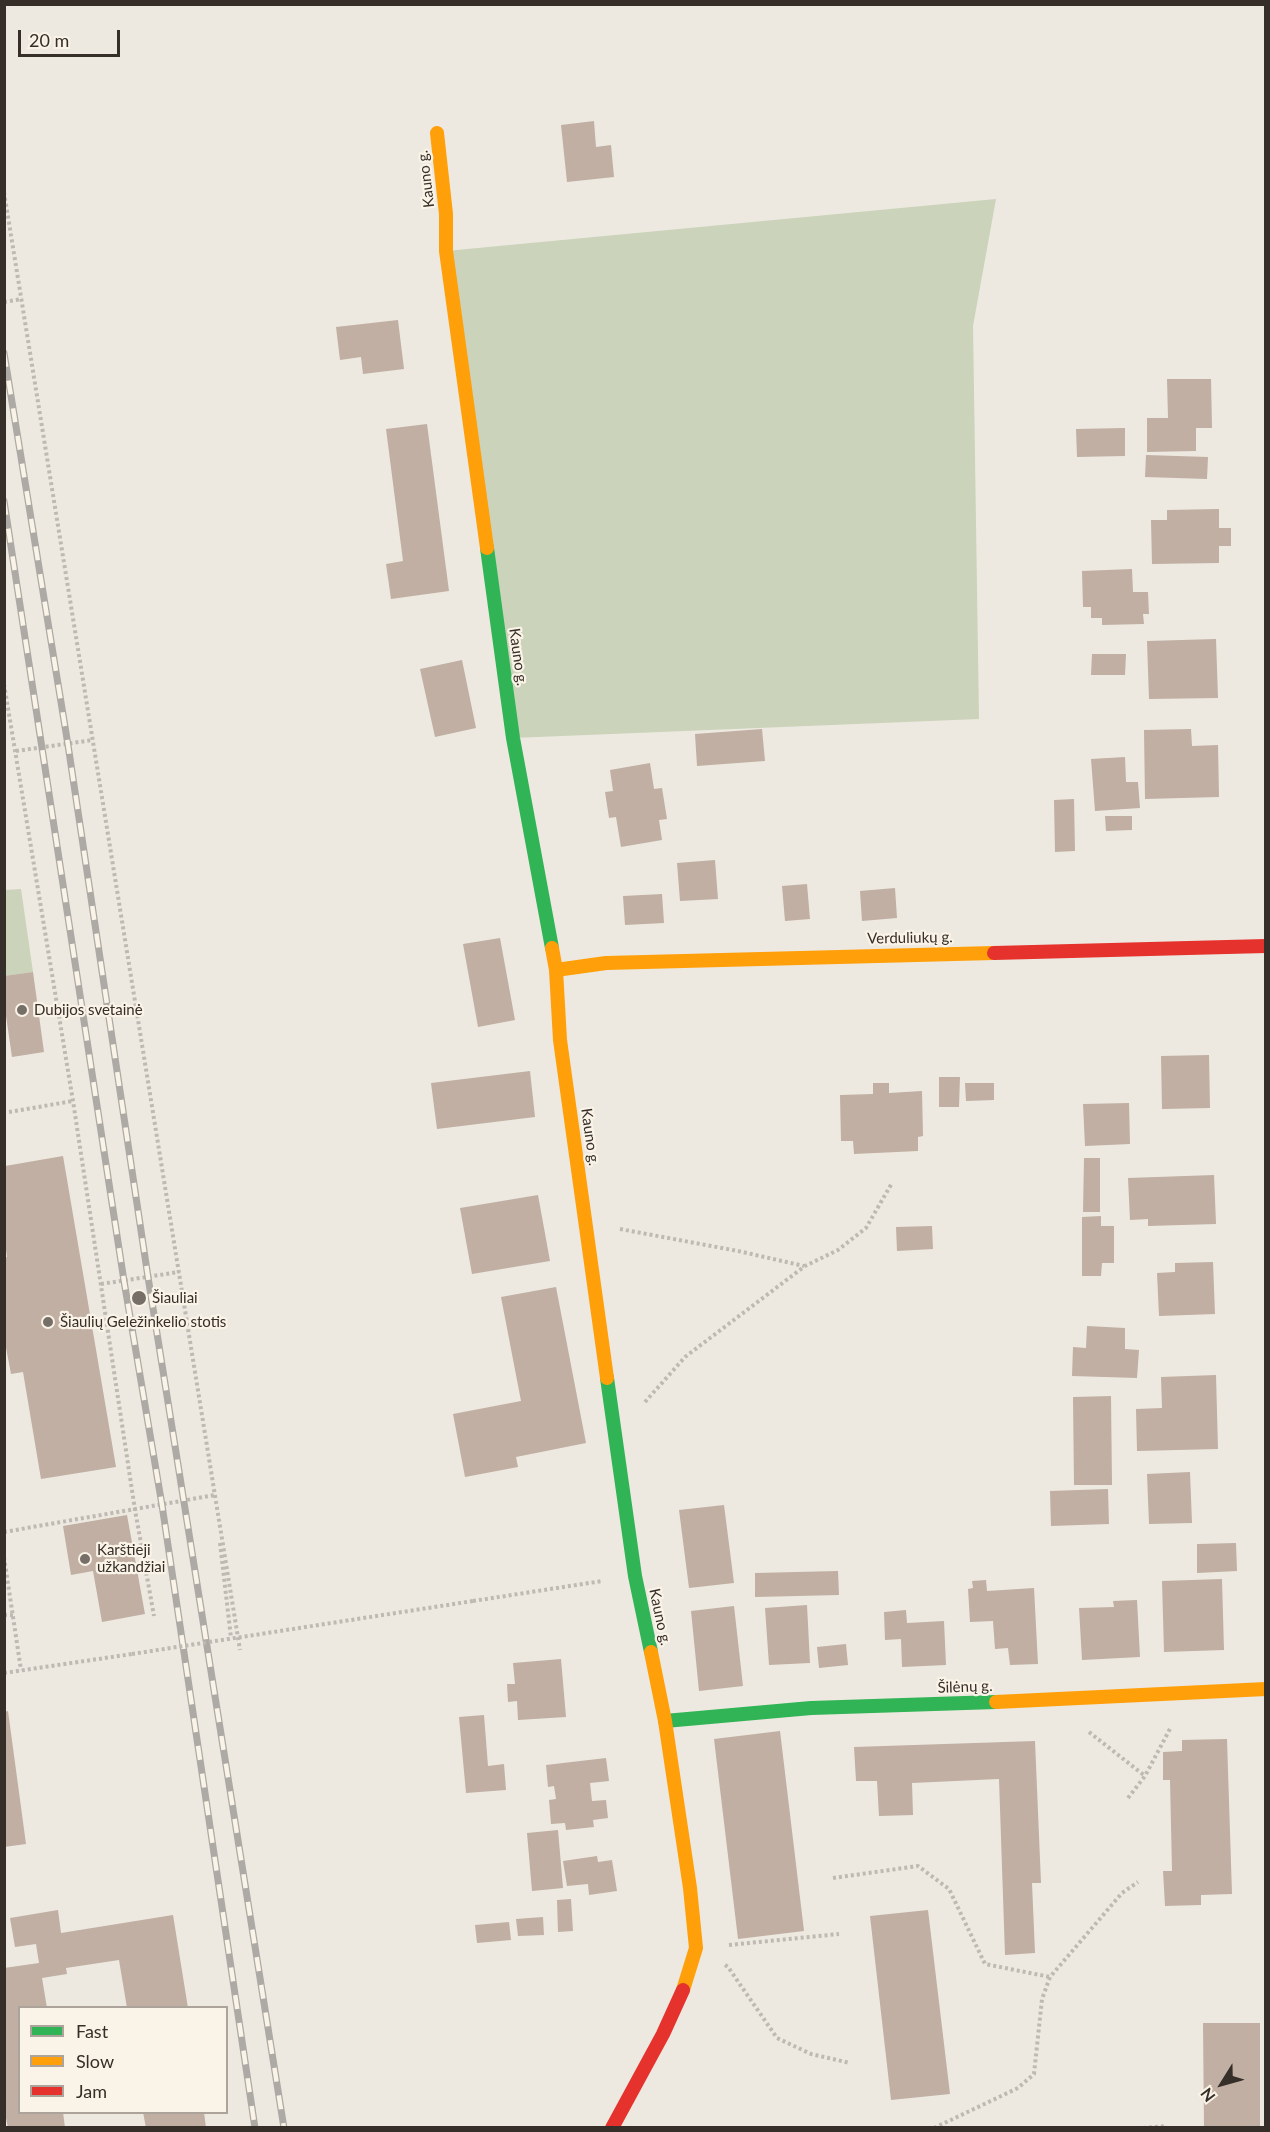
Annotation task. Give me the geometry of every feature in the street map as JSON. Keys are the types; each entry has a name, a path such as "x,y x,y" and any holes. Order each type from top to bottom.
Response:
{"street":[{"name":"Kauno g.","path":"437,133 446,214 446,251 513,738 556,970 561,1040 613,1426 635,1576 665,1721 689,1877 696,1948 686,1983 663,2034 612,2127"},
{"name":"Verduliukų g.","path":"556,970 606,963 1266,946"},
{"name":"Šilėnų g.","path":"665,1721 811,1708 1266,1689"}],"path":[{"path":"4,192 240,1650"},
{"path":"4,302 22,299"},
{"path":"4,684 73,1101 135,1510 154,1616"},
{"path":"16,751 93,740"},
{"path":"9,1113 73,1101"},
{"path":"613,1426 647,1400 685,1357 805,1266 838,1250 866,1228 892,1183"},
{"path":"585,1222 805,1266"},
{"path":"101,1284 179,1272"},
{"path":"4,1532 215,1495"},
{"path":"215,1495 231,1638"},
{"path":"4,1557 21,1670"},
{"path":"4,1673 605,1581"},
{"path":"4,1615 13,1614"},
{"path":"1128,1798 1145,1776 1188,1694"},
{"path":"1081,1725 1145,1776"},
{"path":"833,1878 918,1866 949,1890 985,1964 1050,1977"},
{"path":"934,2127 1018,2088 1034,2074 1042,1999 1050,1977 1122,1893 1138,1882"},
{"path":"696,1948 839,1934"},
{"path":"696,1948 728,1967 777,2038 811,2054 850,2063"},
{"path":"1143,2127 1167,2126"}],"green space":[{"path":"996,199 973,326 979,719 513,738 446,251"},
{"path":"21,889 33,972 5,976 5,890"}],"building":[{"path":"594,121 596,147 611,145 614,177 567,182 561,125"},
{"path":"398,320 404,369 363,374 361,357 340,360 336,327"},
{"path":"1167,379 1211,379 1212,428 1196,428 1196,451 1147,452 1147,418 1168,418"},
{"path":"427,424 449,591 391,599 386,564 403,561 386,429"},
{"path":"1125,428 1125,456 1077,457 1076,429"},
{"path":"1146,455 1208,457 1207,479 1145,477"},
{"path":"1219,509 1219,528 1231,528 1231,546 1219,546 1219,563 1152,564 1151,520 1167,520 1167,510"},
{"path":"1132,569 1133,592 1148,592 1149,614 1143,614 1144,624 1102,625 1102,618 1091,618 1091,607 1083,607 1082,571"},
{"path":"1216,639 1218,698 1149,699 1147,641"},
{"path":"1092,654 1126,654 1125,675 1091,675"},
{"path":"462,660 476,728 435,737 420,669"},
{"path":"762,729 765,761 697,766 695,734"},
{"path":"1191,729 1192,746 1218,745 1219,797 1145,799 1144,730"},
{"path":"1125,757 1126,782 1138,782 1140,808 1095,811 1091,759"},
{"path":"650,763 654,789 662,788 667,819 659,820 662,840 621,847 616,817 609,818 605,792 613,791 610,770"},
{"path":"1074,799 1075,851 1055,852 1054,800"},
{"path":"1105,816 1132,816 1132,830 1106,831"},
{"path":"715,860 718,899 680,901 677,863"},
{"path":"807,884 810,919 785,921 782,886"},
{"path":"895,888 897,918 862,921 860,891"},
{"path":"662,894 664,923 625,925 623,896"},
{"path":"500,938 515,1020 478,1027 463,944"},
{"name":"Dubijos svetainė","path":"33,972 44,1052 12,1057 4,1002 4,976"},
{"path":"1209,1055 1210,1108 1162,1109 1161,1056"},
{"path":"530,1071 535,1117 437,1129 431,1083"},
{"path":"939,1077 960,1077 959,1107 939,1107"},
{"path":"873,1083 889,1083 889,1093 922,1091 923,1136 918,1137 918,1151 854,1154 853,1141 841,1141 840,1095 873,1094"},
{"path":"965,1083 994,1083 994,1100 966,1101"},
{"path":"1129,1103 1130,1144 1085,1146 1083,1104"},
{"name":"Šiaulių Geležinkelio stotis","path":"63,1156 116,1467 41,1479 23,1372 11,1374 4,1337 4,1258 7,1257 5,1166"},
{"path":"1084,1158 1100,1158 1100,1212 1083,1212"},
{"path":"1214,1175 1216,1224 1148,1226 1148,1219 1130,1220 1128,1178"},
{"path":"538,1195 550,1261 472,1274 460,1208"},
{"path":"1101,1216 1101,1226 1114,1226 1114,1263 1102,1263 1101,1276 1082,1276 1082,1217"},
{"path":"932,1226 933,1249 897,1251 896,1227"},
{"path":"1213,1262 1215,1314 1159,1316 1157,1273 1175,1272 1175,1263"},
{"path":"556,1287 586,1443 516,1457 518,1467 465,1477 453,1414 521,1401 501,1297"},
{"path":"1087,1326 1125,1328 1125,1349 1139,1350 1137,1378 1072,1376 1073,1347 1086,1348"},
{"path":"1216,1375 1218,1449 1137,1451 1136,1409 1162,1408 1161,1377"},
{"path":"1111,1396 1112,1485 1074,1485 1073,1397"},
{"path":"1190,1472 1192,1523 1149,1524 1147,1474"},
{"path":"1108,1489 1109,1524 1051,1526 1050,1491"},
{"path":"724,1505 734,1583 689,1588 679,1510"},
{"path":"127,1515 145,1614 102,1622 93,1571 71,1575 63,1526"},
{"path":"1236,1543 1237,1571 1197,1573 1197,1544"},
{"path":"838,1571 839,1595 755,1597 755,1573"},
{"path":"1222,1579 1224,1650 1164,1652 1162,1581"},
{"path":"986,1580 987,1591 1034,1588 1038,1664 1010,1665 1008,1648 995,1649 993,1621 970,1622 968,1589 973,1588 972,1581"},
{"path":"1137,1600 1140,1657 1082,1660 1079,1608 1114,1607 1113,1601"},
{"path":"807,1605 810,1663 769,1665 765,1608"},
{"path":"734,1606 743,1686 699,1691 691,1611"},
{"path":"906,1610 907,1623 944,1621 946,1665 902,1667 901,1639 885,1640 884,1612"},
{"path":"846,1644 848,1665 819,1668 817,1647"},
{"path":"561,1659 566,1717 518,1720 517,1701 508,1702 507,1684 515,1684 513,1663"},
{"path":"8,1711 26,1844 4,1847 4,1712"},
{"path":"484,1715 488,1766 504,1764 506,1790 466,1793 459,1717"},
{"path":"780,1731 804,1931 738,1939 714,1739"},
{"path":"1227,1739 1232,1894 1201,1895 1201,1905 1165,1906 1163,1871 1172,1871 1170,1780 1163,1780 1163,1752 1182,1751 1182,1740"},
{"path":"1035,1741 1041,1883 1032,1883 1035,1953 1005,1955 999,1779 912,1783 913,1815 879,1816 877,1781 856,1781 854,1747"},
{"path":"606,1758 609,1781 590,1783 592,1801 606,1800 608,1818 593,1820 594,1827 566,1830 565,1823 551,1824 549,1800 556,1799 554,1786 548,1787 546,1765"},
{"path":"558,1830 563,1888 532,1891 527,1833"},
{"path":"597,1856 598,1862 612,1860 617,1891 589,1895 588,1884 567,1886 563,1861"},
{"path":"571,1899 573,1931 558,1932 557,1900"},
{"path":"58,1910 61,1933 173,1915 188,2006 127,2006 119,1960 66,1968 67,1974 42,1978 47,2006 18,2006 18,2114 63,2114 65,2128 8,2128 4,2108 4,1968 39,1963 36,1944 15,1947 10,1918"},
{"path":"928,1910 950,2094 891,2100 870,1916"},
{"path":"543,1917 544,1935 518,1936 516,1919"},
{"path":"509,1922 511,1940 477,1943 475,1925"},
{"path":"1203,2023 1260,2023 1260,2128 1204,2128"},
{"path":"143,2114 204,2114 206,2128 146,2128"}],"railway":[{"path":"4,353 68,745 148,1277 284,2128"},
{"path":"4,501 124,1281 162,1505 255,2128"}],"traffic: fast":[{"path":"487,548 513,738 552,948"},
{"path":"607,1378 635,1576 651,1652"},
{"path":"665,1721 811,1708 996,1702"}],"traffic: slow":[{"path":"437,133 446,214 446,251 487,548"},
{"path":"552,948 556,970 560,1040 607,1378"},
{"path":"556,970 606,963 994,953"},
{"path":"651,1652 665,1721 690,1888 696,1948 683,1990"},
{"path":"996,1702 1266,1689"}],"traffic: jam":[{"path":"994,953 1266,946"},
{"path":"612,2128 663,2034 683,1990"}],"place":[{"name":"Dubijos svetainė","path":"22,1010"},
{"name":"Šiauliai","path":"139,1298"},
{"name":"Šiaulių Geležinkelio stotis","path":"48,1322"},
{"name":"Karštieji užkandžiai","path":"85,1559"}]}
